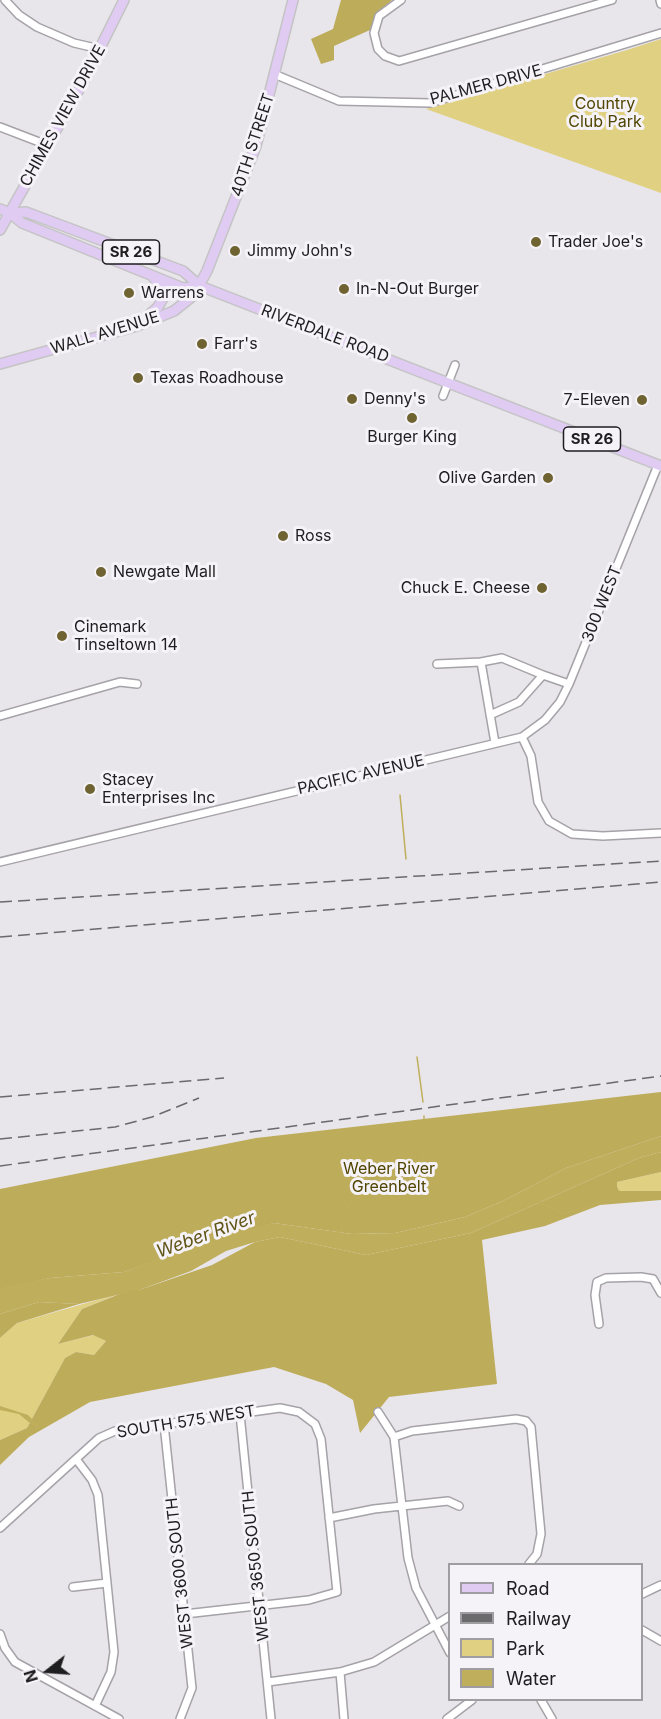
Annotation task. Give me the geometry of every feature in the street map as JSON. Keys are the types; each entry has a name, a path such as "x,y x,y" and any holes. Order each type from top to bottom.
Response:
{"main road":[{"name":"CHIMES VIEW DRIVE","path":"0,230 100,49 124,0"},
{"name":"40TH STREET","path":"200,286 252,156 293,0"},
{"name":"SR 26","path":"0,209 10,213 22,223 183,288 200,286"},
{"name":"SR 26","path":"10,213 26,212 183,271 200,286"},
{"path":"137,326 155,311 163,298 162,288 152,275"},
{"name":"RIVERDALE ROAD","path":"200,286 443,381"},
{"name":"WALL AVENUE","path":"0,364 137,326 184,305 200,286"},
{"name":"SR 26","path":"443,381 645,460 660,463"}],"street":[{"path":"5,0 19,15 37,27 64,39 100,49"},
{"path":"401,0 379,15 374,33 378,49 385,56 399,61 612,0"},
{"path":"660,0 661,4"},
{"name":"PALMER DRIVE","path":"274,75 339,101 430,102 661,33"},
{"path":"0,127 47,146"},
{"path":"442,396 443,381 455,365"},
{"name":"300 WEST","path":"522,737 545,720 560,702 660,463"},
{"path":"437,664 481,662 502,658 569,684"},
{"path":"481,662 495,743"},
{"path":"490,715 519,702 543,675"},
{"path":"0,716 120,682 137,684"},
{"path":"522,737 531,756 538,802 549,822 572,834 603,836 661,833"},
{"name":"PACIFIC AVENUE","path":"0,862 522,737"},
{"path":"599,1324 595,1295 597,1282 606,1278 653,1279 661,1293"},
{"name":"SOUTH 575 WEST","path":"0,1528 99,1438 115,1431 280,1408 299,1412 315,1424 321,1439 329,1518"},
{"path":"378,1412 394,1437 408,1558 416,1588 448,1649"},
{"name":"WEST 3650 SOUTH","path":"240,1414 271,1719"},
{"path":"394,1437 412,1431 516,1419 526,1421 531,1428 541,1534 537,1554 529,1563"},
{"name":"WEST 3600 SOUTH","path":"164,1424 192,1688 180,1719"},
{"path":"76,1459 92,1480 98,1495 114,1652 111,1672 95,1706"},
{"path":"184,1614 309,1600 337,1592 329,1518 448,1501 459,1506"},
{"path":"73,1587 107,1583"},
{"path":"643,1594 661,1585"},
{"path":"268,1682 340,1672 374,1662 448,1617"},
{"path":"643,1631 661,1641"},
{"path":"0,1634 5,1648 15,1662 119,1719"},
{"path":"340,1672 344,1719"},
{"path":"447,1719 471,1701"},
{"path":"542,1701 552,1719"}],"green space":[{"path":"341,0 392,0 375,15 370,30 334,46 334,60 321,64 311,39 333,29"},
{"name":"Country Club Park","path":"661,39 661,193 426,109 627,50"},
{"name":"Weber River Greenbelt","path":"661,1092 661,1136 566,1168 505,1200 465,1217 395,1233 352,1234 274,1223 196,1246 124,1272 50,1278 0,1289 0,1189 256,1138"},
{"name":"Weber River Greenbelt","path":"661,1152 661,1172 617,1182 617,1186 619,1191 661,1191 661,1200 600,1205 545,1226 482,1240 497,1384 389,1397 360,1433 353,1400 326,1384 274,1367 90,1402 29,1437 0,1465 0,1440 27,1428 65,1358 76,1352 94,1355 106,1341 93,1335 58,1344 82,1309 127,1291 142,1289 212,1265 255,1242 280,1237 366,1255 471,1233 639,1158"},
{"path":"661,1172 661,1191 619,1191 617,1186 617,1182"},
{"path":"118,1294 82,1309 58,1344 94,1335 106,1341 94,1355 76,1352 65,1358 27,1428 0,1440 0,1338 17,1323"},
{"path":"39,1302 79,1304 17,1323 0,1338 0,1314"}],"water":[{"path":"661,1136 661,1152 639,1158 471,1233 366,1255 280,1237 226,1251 191,1271 142,1289 79,1304 39,1302 0,1314 0,1289 6,1286 50,1278 124,1272 219,1236 274,1223 352,1234 395,1233 465,1217 505,1200 566,1168"},
{"path":"0,1406 28,1415 40,1427 37,1429 19,1414 0,1410"}],"waterway":[{"path":"334,43 357,0"},
{"path":"400,795 406,859"},
{"path":"417,1057 423,1102"},
{"path":"340,1232 349,1203 424,1158 424,1116"},
{"path":"538,1202 565,1214 604,1201 619,1191"}],"railway":[{"path":"0,902 661,861"},
{"path":"0,937 661,882"},
{"path":"0,1166 661,1076"},
{"path":"0,1097 224,1078"},
{"path":"0,1139 115,1127 152,1117 199,1098"}],"place":[{"name":"Trader Joe's","path":"536,242"},
{"name":"Jimmy John's","path":"235,251"},
{"name":"In-N-Out Burger","path":"344,289"},
{"name":"Warrens","path":"129,293"},
{"name":"Farr's","path":"202,344"},
{"name":"Texas Roadhouse","path":"138,378"},
{"name":"Denny's","path":"352,399"},
{"name":"7-Eleven","path":"642,400"},
{"name":"Burger King","path":"412,418"},
{"name":"Olive Garden","path":"548,478"},
{"name":"Ross","path":"283,536"},
{"name":"Newgate Mall","path":"101,572"},
{"name":"Chuck E. Cheese","path":"542,588"},
{"name":"Cinemark Tinseltown 14","path":"62,636"},
{"name":"Stacey Enterprises Inc","path":"90,789"}],"water label":[{"name":"Weber River","path":"206,1235"}]}
